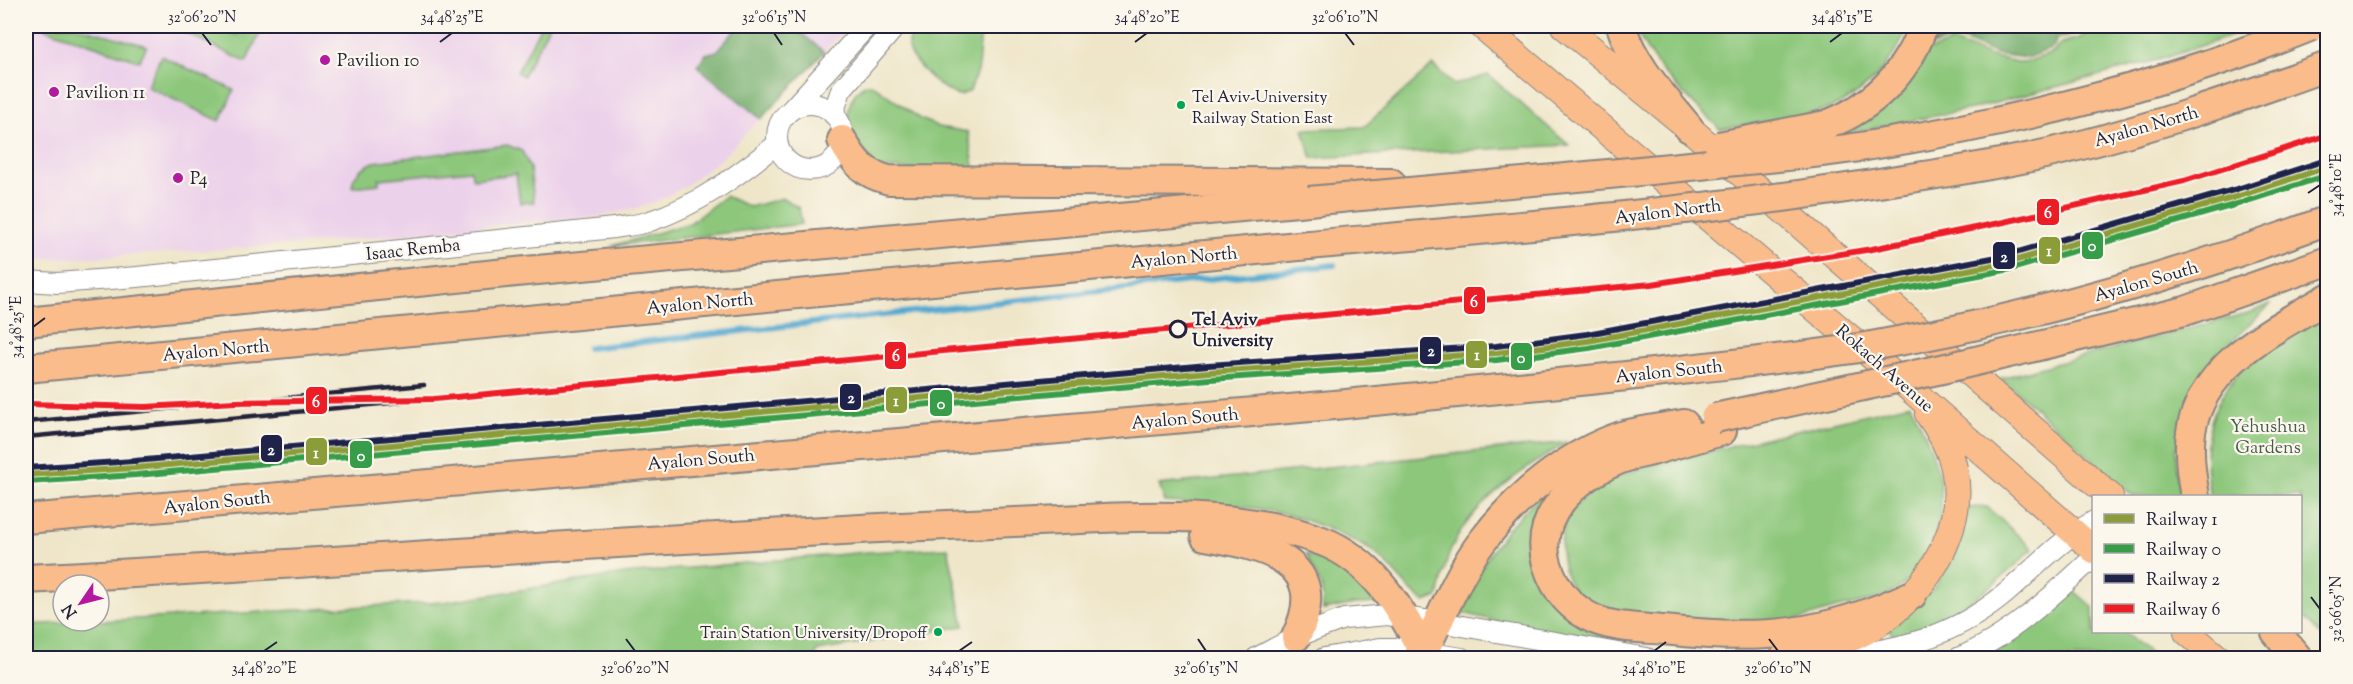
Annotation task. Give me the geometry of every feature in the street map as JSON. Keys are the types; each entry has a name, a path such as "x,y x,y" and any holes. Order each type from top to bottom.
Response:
{"highway":[{"path":"1621,26 1629,47 1643,71 1689,128"},
{"path":"1529,181 1826,125 1856,110 1883,90 1906,62 1923,26"},
{"path":"26,322 1307,192 1623,174 1864,147 2028,115 2119,92 2233,55 2312,26"},
{"name":"Ayalon North","path":"35,367 1622,217 1835,190 1943,173 2047,153 2142,129 2328,66"},
{"path":"837,127 856,164 874,176 889,180 1307,192"},
{"name":"Ayalon South","path":"26,519 1334,405 1638,375 1871,346 2038,310 2144,283 2218,260 2328,220"},
{"path":"1912,595 1841,623 1812,630 1753,636 1694,634 1624,626 1599,621 1568,603 1556,586 1547,563 1544,545 1546,527 1552,512 1580,481 1619,460 1719,425 2185,311 2328,261"},
{"path":"2193,484 2193,424 2212,384 2245,349 2328,298"},
{"path":"1423,652 1480,544 1506,514 1548,476 1584,452 1623,436 1719,425"},
{"path":"26,579 807,532 1134,516 1198,518 1250,524 1301,534 1326,543 1359,563 1379,581 1405,618 1423,652"},
{"path":"1099,518 1238,542 1278,555 1290,562 1305,588 1306,600 1305,619 1296,637"},
{"path":"2277,633 2297,658"}],"main road":[{"name":"Rokach Avenue","path":"1482,26 1908,387 2083,527 2092,546"},
{"path":"1564,26 1689,128 2109,495"},
{"path":"1784,658 1826,649 1853,638 1883,621 1924,582 1944,550 1951,530 1956,484 1954,468 1941,435 1908,387"},
{"path":"2188,633 2218,658"},
{"path":"2266,633 2297,658"}],"street":[{"path":"867,26 779,125 777,144 788,162 806,170 816,169 834,159 841,90 896,26"},
{"path":"791,110 799,106 817,105 837,127"},
{"name":"Isaac Remba","path":"26,281 57,283 137,277 614,228 648,222 718,189 777,144"},
{"path":"1831,658 1885,651 1943,633 1975,616 2004,595 2083,527"},
{"path":"1958,658 1975,652 2013,627 2092,559"},
{"path":"1256,658 1296,637 1344,619 1387,615 1647,658"},
{"path":"1324,658 1380,648 1397,648 1462,658"}],"shaded area":[{"path":"26,26 842,26 845,30 723,157 687,185 658,201 634,209 595,217 306,244 100,257 26,259"}],"green space":[{"path":"37,26 74,26 147,46 139,61"},
{"path":"172,26 218,26 237,35 242,26 255,26 262,29 246,62"},
{"path":"541,26 549,26 523,76 517,72"},
{"path":"739,26 793,26 824,52 761,119 697,66 706,54 717,51"},
{"path":"916,26 981,27 978,68 970,91 961,95 947,90 930,77 914,60 908,44"},
{"path":"1635,26 1908,26 1885,67 1862,89 1836,106 1784,119 1720,129 1683,94 1661,69 1642,42"},
{"path":"1938,26 2090,26 2066,37 2057,38 2053,48 2026,58 1997,54 1956,37 1929,47"},
{"path":"2097,26 2261,26 2161,59 1976,108 1837,135 1897,94 1917,70 1928,51 1953,42 1994,57 2023,63 2053,53 2061,43 2080,38"},
{"path":"161,56 234,90 220,121 147,87"},
{"path":"1433,65 1454,85 1488,75 1569,145 1312,158 1303,129 1364,127"},
{"path":"866,84 873,85 921,119 939,127 968,132 975,172 876,168 851,131 848,118 852,98"},
{"path":"507,145 522,151 530,168 534,202 520,203 516,174 473,179 471,170 379,179 379,184 352,187 354,178 359,172 374,162"},
{"path":"725,196 750,207 783,198 799,208 802,224 612,246 690,223"},
{"path":"2272,303 2217,356 2176,449 2177,478 2181,495 2132,495 2001,378 2252,312"},
{"name":"Yehushua Gardens","path":"2327,313 2327,641 2302,616 2302,495 2210,495 2207,479 2207,445 2214,412 2221,397 2243,369 2284,339"},
{"path":"1910,404 1935,460 1941,499 1940,518 1934,538 1913,574 1892,592 1867,602 1799,619 1758,624 1652,618 1618,613 1588,604 1570,584 1562,559 1561,540 1565,523 1573,509 1597,487 1647,466"},
{"path":"1568,442 1518,474 1474,514 1452,547 1438,597 1425,602 1372,551 1325,527 1280,513 1258,509 1165,502 1159,485"},
{"path":"1544,491 1553,497 1540,513 1533,527 1531,542 1533,562 1625,635 1626,648 1459,612 1485,561 1508,528"},
{"path":"1987,507 2033,549 1991,586 1958,610 1895,640 1889,628 1917,605 1936,585 1951,561 1962,533 1961,508"},
{"path":"948,548 964,626 818,651 812,658 26,658 26,625 51,624 51,633 111,633 111,620 443,602 625,574 867,552"},
{"path":"1306,554 1339,566 1383,603 1355,604 1323,610 1322,587"},
{"path":"2073,590 2092,606 2092,633 2124,633 2156,658 1981,658 2031,626"}],"waterway":[{"path":"588,348 1334,265"}],"railway":[{"path":"26,422 424,385"},
{"path":"26,437 434,399"}],"rail line":[{"name":"6","path":"26,404 145,407 236,402 434,399 1652,284 1872,249 2004,222 2184,181 2328,135"},
{"name":"2","path":"26,468 134,461 1208,365 1496,346 1587,334 2008,255 2237,189 2326,160"},
{"name":"1","path":"26,475 135,468 1209,372 1497,353 1588,341 2010,262 2239,196 2328,167"},
{"name":"0","path":"26,482 136,475 1210,379 1497,360 1589,348 2011,269 2241,203 2328,175"}],"place":[{"name":"Pavilion 10","path":"325,60"},
{"name":"Pavilion 11","path":"54,92"},
{"name":"Tel Aviv-University Railway Station East","path":"1181,105"},
{"name":"P4","path":"178,178"},
{"name":"Tel Aviv University","path":"1178,329"},
{"name":"Train Station University/Dropoff","path":"938,632"}]}
